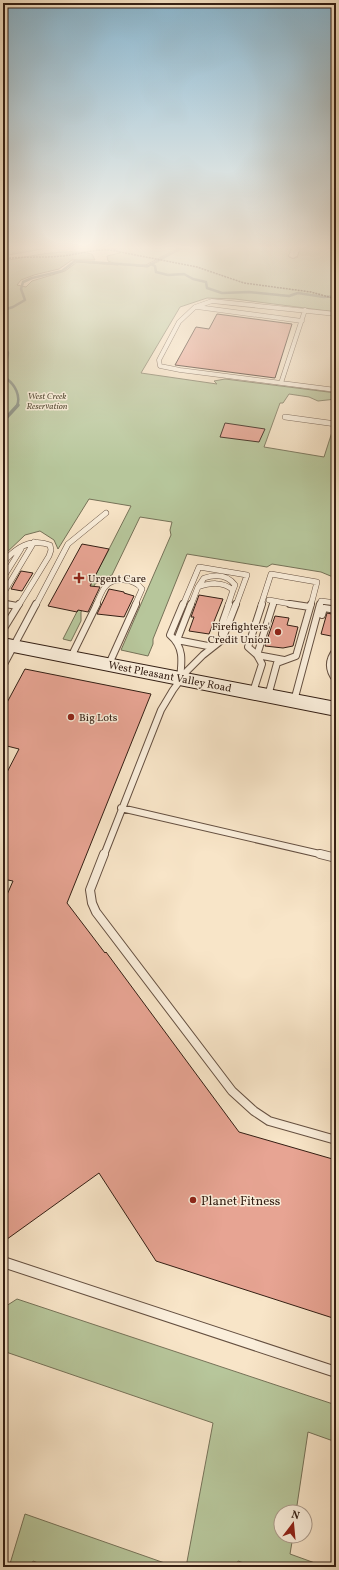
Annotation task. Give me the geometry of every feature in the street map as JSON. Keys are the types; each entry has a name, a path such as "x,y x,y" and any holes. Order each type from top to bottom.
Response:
{"main road":[{"name":"West Pleasant Valley Road","path":"9,645 294,701 335,706"}],"lane":[{"path":"180,321 159,360 160,366 180,370 336,390"},
{"path":"281,383 301,323 286,321"},
{"path":"285,417 336,424"},
{"path":"3,666 9,645 34,605 68,544 106,513"},
{"path":"3,594 34,542"},
{"path":"3,563 7,557 23,546 34,542 50,545 51,550 49,556 3,630"},
{"path":"3,578 23,546"},
{"path":"213,646 177,640 170,635 199,567 247,575 222,640 213,646 180,678 170,692 161,710 121,808 90,890 92,903 96,912 232,1091 248,1106 268,1120 336,1140"},
{"path":"180,678 180,647 177,640 198,587 204,578 215,574 226,577 235,585 223,621 222,640"},
{"path":"272,574 316,582 296,656 277,663 261,694 262,664 257,656 248,647 272,574"},
{"path":"71,657 105,586 110,582 117,580 136,584 142,589 110,664"},
{"path":"198,587 205,584 221,583 233,590"},
{"path":"263,599 310,607"},
{"path":"257,656 274,600"},
{"path":"294,701 321,601 336,603"},
{"path":"3,603 17,606"},
{"path":"308,649 317,633 324,608 336,610"},
{"path":"336,650 332,655 329,668 331,675 336,680"},
{"path":"257,656 284,660"},
{"path":"121,808 336,858"},
{"path":"3,1262 336,1372"}],"green space":[{"name":"West Creek Reservation","path":"3,321 172,321 141,373 217,384 214,381 225,379 336,393 336,399 318,401 309,397 289,394 283,403 280,403 264,447 324,457 333,429 336,430 336,583 333,577 321,572 272,564 267,567 187,554 153,639 153,644 148,656 121,650 171,535 170,530 172,522 140,517 112,575 95,584 81,612 81,621 71,641 63,639 131,506 89,499 58,549 54,540 40,531 25,535 3,556"},
{"path":"17,1299 336,1405 336,1442 308,1432 297,1504 273,1504 273,1544 292,1544 290,1554 326,1567 255,1567 238,1561 236,1567 186,1567 213,1423 3,1351 3,1308"},
{"path":"25,1514 176,1567 48,1567 33,1561 31,1567 9,1567"}],"building":[{"path":"213,321 271,321 292,324 275,378 175,365 196,327 209,329"},
{"path":"225,423 265,429 259,442 220,437"},
{"name":"Urgent Care","path":"82,544 109,549 90,586 100,587 88,612 78,610 77,612 48,606"},
{"path":"21,571 33,573 22,591 11,589"},
{"path":"109,589 134,596 124,617 97,614"},
{"path":"199,595 223,599 209,634 189,631 194,617 191,617"},
{"path":"327,613 336,615 336,637 321,634"},
{"name":"Firefighters' Credit Union","path":"275,616 289,618 287,625 298,627 293,646 283,648 265,646"},
{"path":"25,669 151,694 67,903 105,953 106,952 239,1132 336,1160 336,1319 156,1261 99,1173 3,1242 3,904 13,881 3,879 3,780 19,749 3,745 3,710"}],"waterway":[{"path":"3,342 8,353 5,369 7,379 12,384 18,395 17,406"},
{"path":"3,440 6,418 18,405"}],"place":[{"name":"Urgent Care","path":"79,578"},
{"name":"Firefighters' Credit Union","path":"278,632"},
{"name":"Big Lots","path":"71,717"},
{"name":"Planet Fitness","path":"193,1200"}]}
